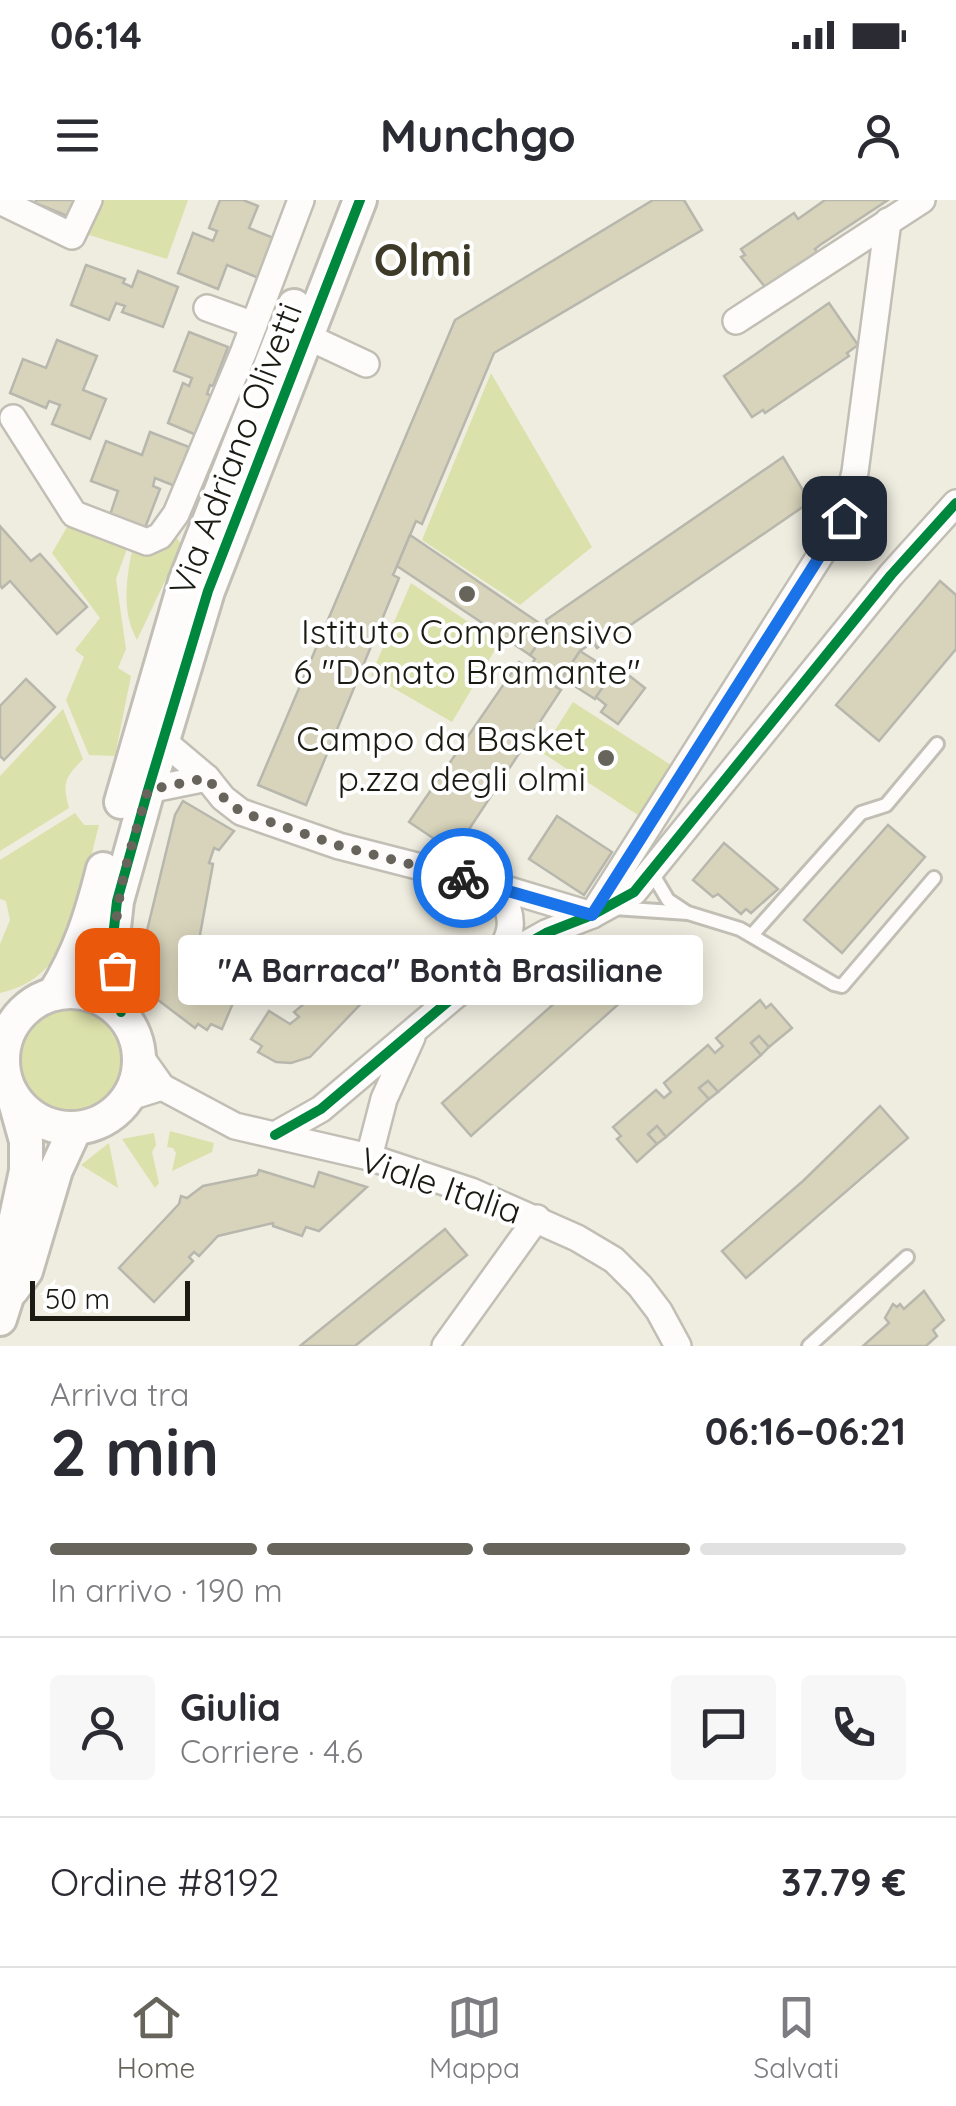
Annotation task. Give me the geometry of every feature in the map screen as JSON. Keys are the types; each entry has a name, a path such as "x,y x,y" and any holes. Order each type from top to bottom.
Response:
{"street":[{"path":"0,201 72,236 89,200"},
{"path":"12,418 74,514 148,542 160,536 176,514 301,200"},
{"name":"Via Adriano Olivetti","path":"28,1004 75,960 89,924 153,685 186,582 335,200"},
{"name":"Via Adriano Olivetti","path":"121,1012 113,937 117,900 162,740 208,591 360,200"},
{"path":"736,321 922,200"},
{"path":"600,912 844,518 855,472 888,221"},
{"path":"207,308 254,325"},
{"path":"306,336 366,364"},
{"path":"275,1136 321,1109 496,961 634,892 891,575 956,503"},
{"path":"162,740 241,812 340,846 600,912"},
{"path":"148,790 207,778"},
{"path":"496,961 510,936 512,914 499,887"},
{"path":"4,1308 7,1259 26,1172 26,1141 6,1082 4,1048 13,1024 28,1004 82,992 103,998 121,1012 135,1034 140,1056 130,1097 100,1122 74,1129 42,1122 25,1110 6,1082"},
{"path":"369,1157 384,1099 414,1032"},
{"name":"Viale Italia","path":"140,1056 162,1087 235,1126 369,1157 537,1218 614,1260 660,1312 678,1346"},
{"path":"130,1097 162,1087"},
{"path":"4,1308 26,1270 56,1170 74,1129"},
{"path":"445,1346 537,1218"}],"lane":[{"path":"752,935 860,813 886,805 937,744"},
{"path":"652,873 668,900 688,914 752,935 842,986 934,878"},
{"path":"600,912 688,914"},
{"path":"808,1346 907,1258"}],"green space":[{"path":"102,200 188,200 167,259 89,235"},
{"path":"491,373 592,547 520,605 422,540"},
{"path":"70,522 128,546 116,579 126,649 118,668 131,676 115,756 89,755 66,700 84,657 75,650 100,618 52,553"},
{"path":"175,536 182,545 137,640 127,604 134,542"},
{"path":"411,583 499,643 452,722 371,675"},
{"name":"Campo da Basket p.zza degli olmi","path":"573,702 671,765 638,815 541,752"},
{"path":"63,709 83,759 67,781 69,808 0,851 0,776"},
{"path":"75,813 84,825 99,825 72,927 45,969 25,984 0,993 0,944 10,920 6,901 0,899 0,860"},
{"path":"73,1004 94,1008 113,1020 125,1039 129,1060 125,1081 113,1100 94,1112 73,1116 52,1112 33,1100 21,1081 17,1060 21,1039 33,1020 52,1008"},
{"path":"170,1131 214,1143 212,1152 172,1171 176,1153 167,1147"},
{"path":"154,1133 156,1145 152,1152 159,1183 155,1188 122,1139"},
{"path":"109,1143 118,1188 81,1165"}],"building":[{"path":"77,200 70,217 35,203"},
{"path":"220,200 243,200 258,206 249,228 276,239 261,279 227,265 218,289 178,273 193,233 213,241 217,231 209,228"},
{"path":"653,200 684,200 702,230 494,353 422,524 416,521 393,575 399,578 306,805 258,785 455,320"},
{"path":"825,200 888,200 765,287 741,257 745,255 741,249 794,213 798,219"},
{"path":"86,265 125,279 123,283 132,287 138,271 178,287 163,327 122,312 125,306 116,303 109,320 71,305"},
{"path":"829,303 858,345 847,353 849,356 765,413 763,410 752,417 724,376"},
{"path":"189,332 228,347 207,394 221,399 206,439 168,423 183,383 189,386 192,378 174,371"},
{"path":"57,340 97,356 83,390 106,399 90,439 52,424 60,405 49,401 46,408 10,393 23,359 46,368"},
{"path":"150,432 189,447 175,486 155,478 153,486 160,489 145,528 110,515 118,491 91,481 106,441 142,455"},
{"path":"783,457 810,502 597,648 593,642 580,651 556,687 561,690 454,852 409,822 519,662 529,669 535,659 530,655 548,629 546,620"},
{"path":"0,526 31,561 40,554 87,607 57,634 10,581 2,588 0,585"},
{"path":"410,535 548,629 530,655 397,566"},
{"path":"940,581 956,595 956,649 879,741 836,705"},
{"path":"580,651 613,672 595,699 562,678"},
{"path":"617,666 645,688 618,724 601,712 606,705 596,697"},
{"path":"26,679 55,707 4,760 0,756 0,706"},
{"path":"183,801 234,831 219,850 214,848 197,951 191,950 188,960 199,967 208,951 250,963 222,1029 211,1024 207,1030 198,1024 195,1028 158,1000 144,959 149,940 145,939 175,815"},
{"path":"557,816 612,852 584,895 529,859"},
{"path":"888,825 925,857 842,953 804,920"},
{"path":"724,843 778,889 751,913 746,909 741,914 718,894 713,897 693,880"},
{"path":"348,959 375,989 310,1057 291,1063 276,1062 258,1052 262,1046 251,1039 269,1011 290,1024 299,1017 294,1012 334,979 330,975"},
{"path":"593,969 622,1001 471,1136 442,1103"},
{"path":"760,1000 766,1008 771,1004 792,1028 769,1047 759,1036 751,1043 761,1055 718,1092 708,1081 699,1088 709,1099 666,1137 657,1126 648,1134 657,1144 637,1162 617,1139 621,1136 613,1127 656,1090 664,1098 671,1092 664,1083 708,1045 715,1053 723,1046 716,1038"},
{"path":"759,1036 769,1047 761,1055 751,1043"},
{"path":"708,1081 718,1092 709,1099 699,1088"},
{"path":"880,1106 908,1138 746,1278 722,1251 803,1181"},
{"path":"657,1126 666,1137 657,1144 648,1134"},
{"path":"259,1170 314,1187 319,1172 367,1187 319,1231 306,1227 302,1236 273,1223 218,1236 199,1256 194,1252 189,1257 193,1261 154,1302 119,1268 179,1204 181,1196 187,1198 203,1186 257,1175"},
{"path":"445,1229 467,1255 355,1346 300,1346"},
{"path":"924,1291 944,1320 933,1330 937,1336 926,1346 863,1346 889,1323 885,1318 893,1304 904,1309"}],"cycle path":[{"path":"121,1012 113,937 117,901 148,790 208,591 360,200"},
{"path":"275,1135 321,1109 496,961 634,892 891,575 956,503"}],"way so far":[{"path":"117,970 113,937 117,900 148,790 207,778 241,812 340,846 463,878"}],"place":[{"name":"Istituto Comprensivo 6 \"Donato Bramante\"","path":"467,594"},
{"name":"Campo da Basket p.zza degli olmi","path":"606,758"},
{"name":"\"A Barraca\" Bontà Brasiliane","path":"117,970"}],"district":[{"name":"Olmi","path":"423,259"}],"route":[{"path":"463,878 592,915 844,518"}]}
